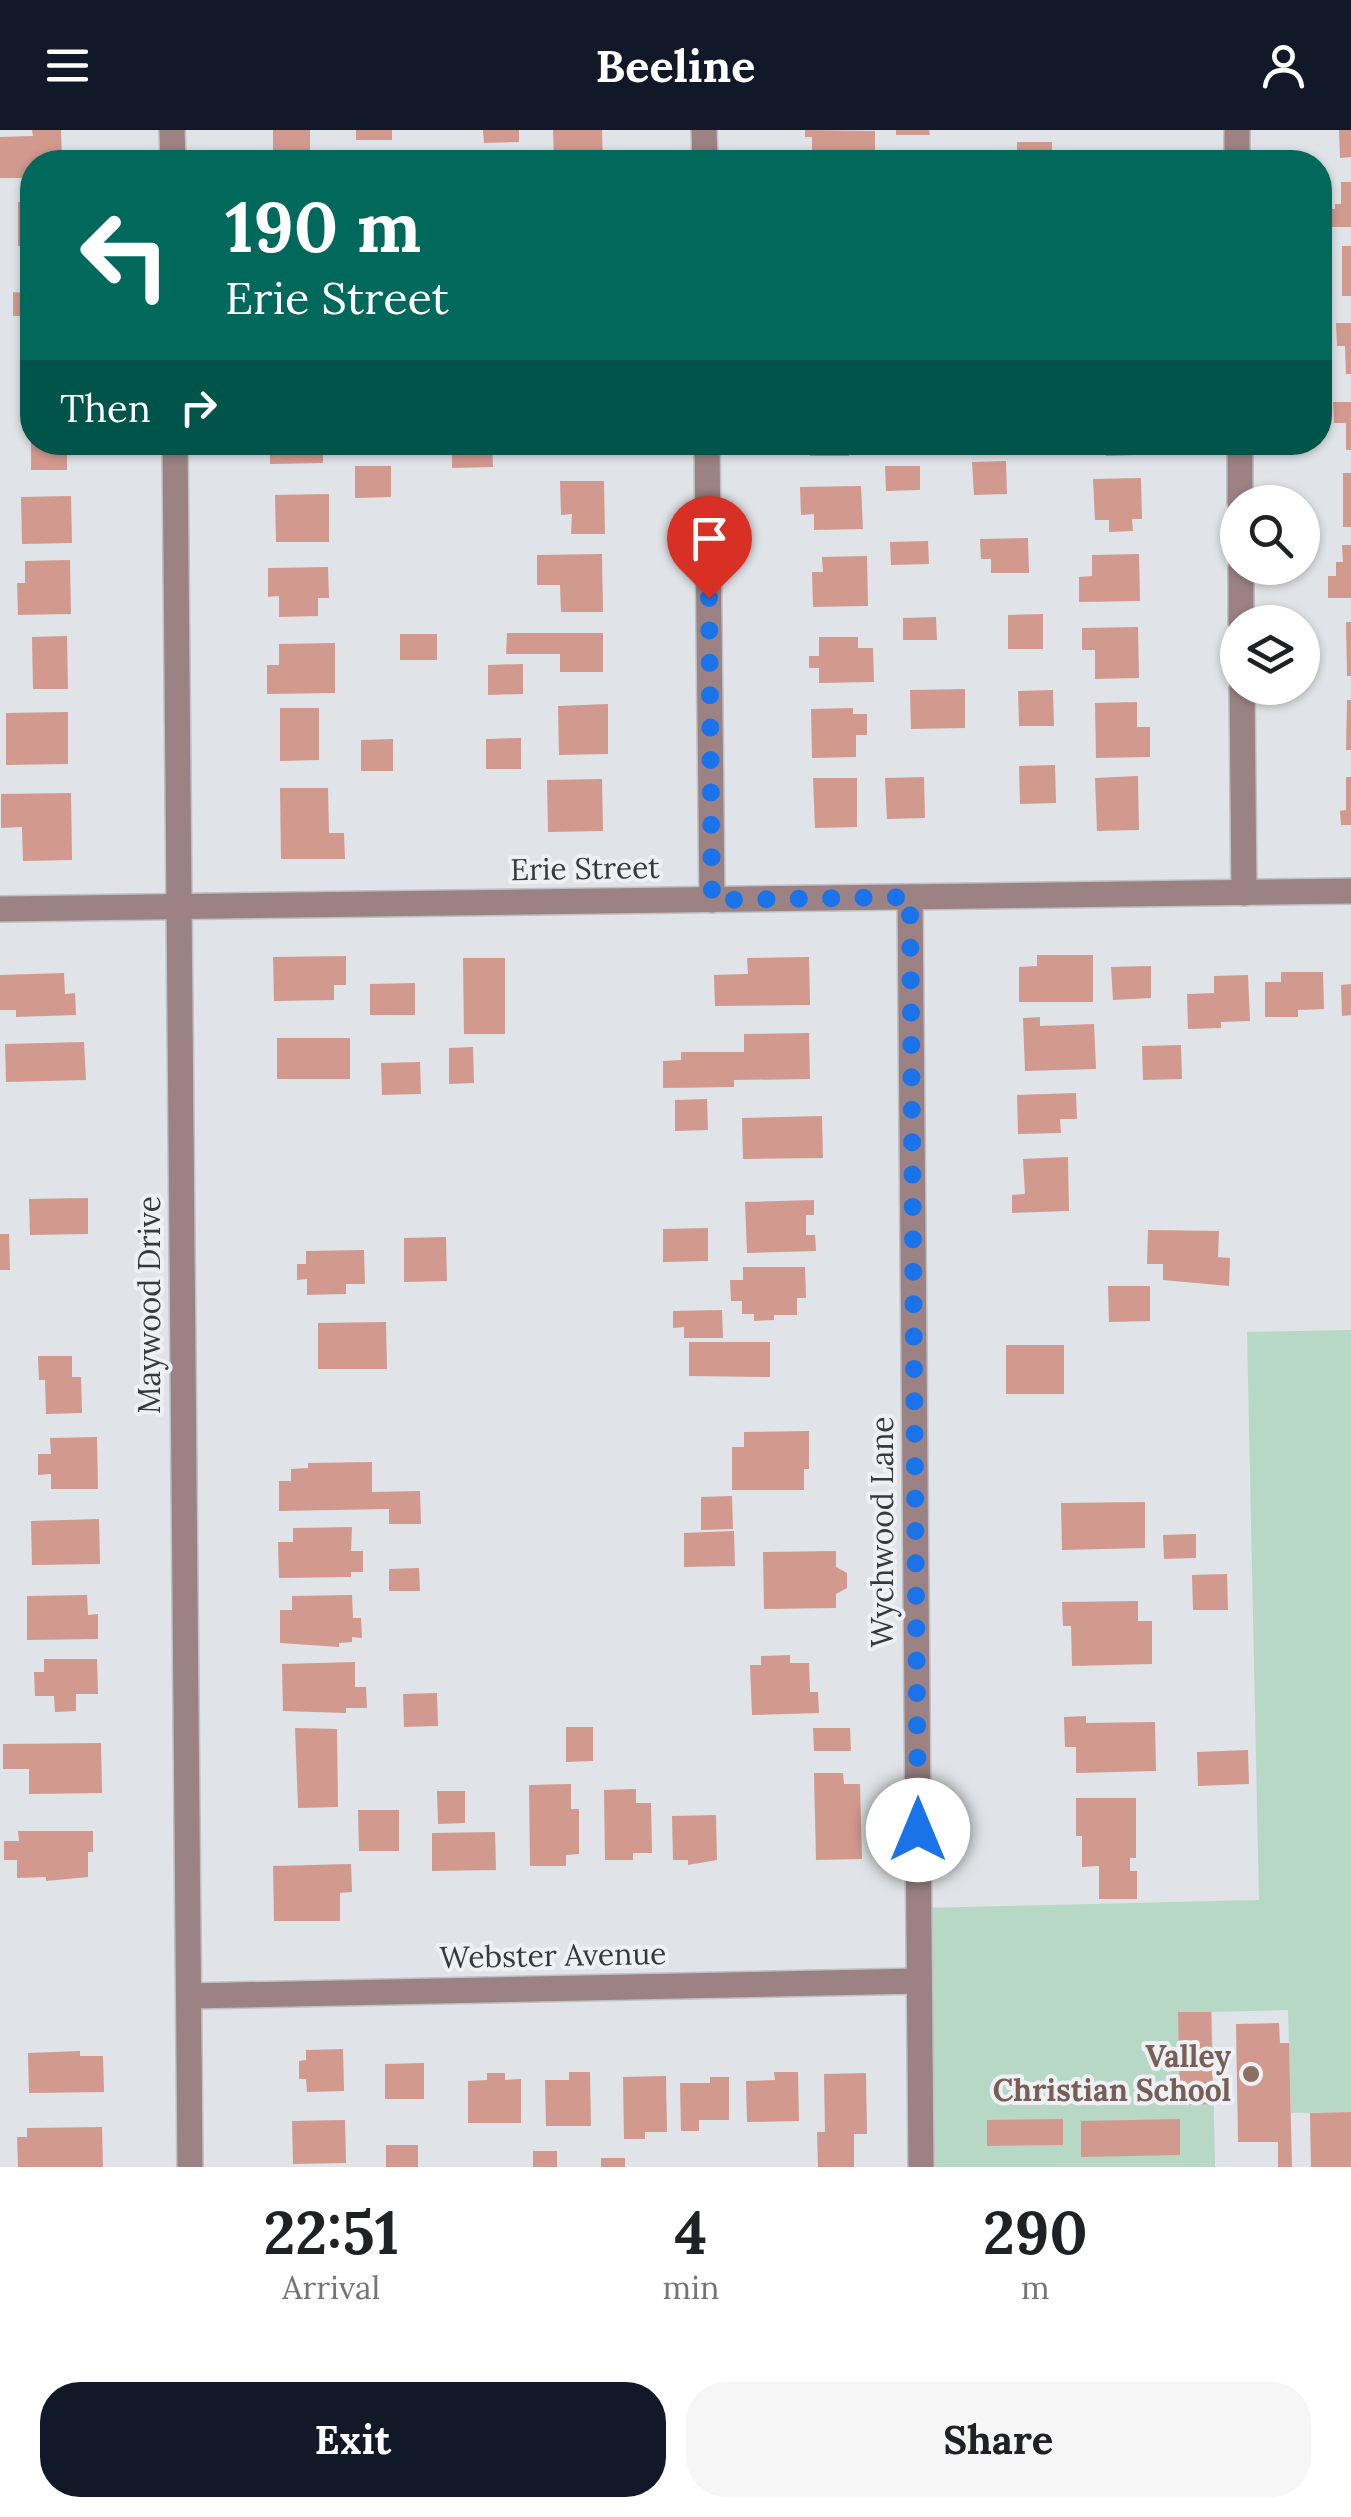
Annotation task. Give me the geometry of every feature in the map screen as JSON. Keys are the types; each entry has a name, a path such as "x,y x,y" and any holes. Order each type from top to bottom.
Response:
{"street":[{"name":"Maywood Drive","path":"175,455 190,2167"},
{"path":"707,455 712,900"},
{"path":"1240,455 1240,485"},
{"path":"1242,705 1244,893"},
{"name":"Erie Street","path":"0,909 1351,890"},
{"name":"Wychwood Lane","path":"910,897 921,2167"},
{"name":"Webster Avenue","path":"188,1996 919,1981"}],"green space":[{"path":"1351,1330 1351,2112 1291,2113 1288,2010 1212,2012 1215,2167 921,2167 918,1908 1259,1900 1247,1332"}],"building":[{"path":"32,130 61,130 62,150 20,150 20,178 0,178 0,137 33,136"},
{"path":"273,130 310,130 310,150 273,150"},
{"path":"356,130 392,130 392,140 356,140"},
{"path":"483,130 519,130 519,142 484,143"},
{"path":"553,130 602,130 603,150 554,150"},
{"path":"805,130 875,131 875,150 812,150 812,137 805,137"},
{"path":"896,130 929,130 930,135 896,135"},
{"path":"1339,130 1351,130 1351,157 1340,158"},
{"path":"1017,142 1052,142 1052,150 1017,150"},
{"path":"1341,182 1351,182 1351,227 1332,227 1332,209 1341,204"},
{"path":"18,202 20,202 20,246"},
{"path":"1342,246 1351,246 1351,296 1342,296"},
{"path":"13,292 20,293 20,316 13,316"},
{"path":"1336,323 1351,323 1351,374 1346,374 1345,346 1337,346"},
{"path":"1333,402 1351,402 1351,450 1346,450 1346,423 1334,423"},
{"path":"31,455 67,455 67,470 31,470"},
{"path":"270,455 323,455 323,463 270,464"},
{"path":"452,455 493,455 493,467 452,468"},
{"path":"1006,461 1007,494 974,495 972,462"},
{"path":"355,466 391,466 391,497 355,498"},
{"path":"885,466 920,466 920,490 886,491"},
{"path":"1343,473 1351,473 1351,527 1343,527"},
{"path":"1141,478 1142,519 1132,519 1133,531 1109,532 1109,520 1095,520 1093,479"},
{"path":"560,481 604,481 605,534 571,534 572,514 561,515"},
{"path":"861,486 863,529 814,530 814,514 801,515 800,487"},
{"path":"329,494 329,542 276,542 275,495"},
{"path":"71,496 72,543 22,544 21,497"},
{"path":"1028,538 1029,573 991,573 991,559 981,559 980,539"},
{"path":"928,541 929,564 891,565 890,542"},
{"path":"1342,545 1351,545 1351,598 1328,598 1328,576 1336,576 1336,562 1343,562"},
{"path":"602,554 603,612 561,612 560,585 537,585 537,555"},
{"path":"1139,554 1140,601 1079,602 1079,577 1092,576 1092,555"},
{"path":"867,556 868,606 813,607 812,572 823,572 822,557"},
{"path":"70,560 71,614 18,615 17,583 25,583 25,561"},
{"path":"328,567 329,598 318,598 318,616 279,617 279,596 268,597 268,568"},
{"path":"1043,614 1043,649 1008,649 1008,615"},
{"path":"936,617 937,640 903,640 903,618"},
{"path":"1346,622 1351,622 1351,676 1347,676"},
{"path":"1138,627 1139,678 1095,679 1095,650 1082,650 1082,628"},
{"path":"507,633 603,633 603,672 560,672 560,654 506,654"},
{"path":"400,634 437,634 437,660 400,660"},
{"path":"67,636 68,689 33,689 32,637"},
{"path":"819,637 858,637 858,648 873,648 874,682 819,683 819,668 809,668 809,656 819,656"},
{"path":"335,643 335,693 267,694 267,665 279,665 279,644"},
{"path":"523,664 523,694 488,695 488,665"},
{"path":"965,689 965,728 911,729 910,690"},
{"path":"1053,690 1054,726 1019,726 1018,691"},
{"path":"1347,700 1351,700 1351,750 1346,750"},
{"path":"1137,702 1137,727 1150,727 1150,757 1096,758 1095,703"},
{"path":"608,704 608,754 559,755 558,706"},
{"path":"280,708 319,708 319,760 280,761"},
{"path":"853,708 853,714 867,714 867,735 856,735 856,757 812,758 811,709"},
{"path":"68,712 68,764 6,765 6,713"},
{"path":"521,738 521,769 486,769 486,739"},
{"path":"393,739 393,771 361,771 361,740"},
{"path":"1055,765 1056,803 1020,804 1019,766"},
{"path":"1138,776 1139,830 1097,831 1095,778"},
{"path":"924,777 925,818 887,819 885,778"},
{"path":"1346,777 1351,777 1351,825 1341,825 1340,811 1346,810"},
{"path":"813,778 857,778 857,827 815,828"},
{"path":"602,779 603,831 548,832 547,780"},
{"path":"280,788 328,788 329,833 344,833 345,859 281,859"},
{"path":"71,793 72,860 23,861 22,827 1,828 1,794"},
{"path":"1037,955 1093,955 1093,1002 1019,1002 1019,967 1037,966"},
{"path":"346,956 346,985 334,985 334,1000 274,1001 273,957"},
{"path":"809,957 810,1005 715,1006 714,975 748,974 747,958"},
{"path":"463,958 505,958 505,1034 464,1034"},
{"path":"1151,966 1151,998 1113,1000 1111,967"},
{"path":"1281,972 1323,972 1324,1009 1298,1010 1298,1017 1265,1017 1265,982 1281,982"},
{"path":"64,973 65,994 75,993 76,1015 16,1017 16,1010 0,1010 0,975"},
{"path":"1248,975 1250,1021 1221,1022 1221,1028 1188,1029 1187,994 1214,993 1214,976"},
{"path":"415,983 415,1015 370,1015 370,984"},
{"path":"1351,984 1351,1015 1342,1016 1341,985"},
{"path":"1040,1017 1040,1026 1094,1024 1096,1069 1025,1071 1023,1018"},
{"path":"809,1033 810,1079 734,1080 734,1087 663,1088 663,1061 681,1060 681,1052 744,1052 744,1034"},
{"path":"277,1038 350,1038 350,1079 277,1079"},
{"path":"84,1042 86,1080 6,1082 5,1044"},
{"path":"1181,1045 1182,1079 1143,1080 1142,1046"},
{"path":"473,1047 474,1083 449,1084 449,1048"},
{"path":"420,1062 421,1094 382,1095 381,1063"},
{"path":"1076,1093 1077,1119 1060,1119 1061,1133 1018,1134 1017,1095"},
{"path":"707,1099 708,1130 675,1131 675,1100"},
{"path":"822,1116 823,1158 743,1159 742,1118"},
{"path":"1068,1157 1069,1211 1012,1213 1012,1195 1025,1194 1023,1159"},
{"path":"88,1198 88,1234 30,1235 29,1199"},
{"path":"814,1200 814,1215 806,1215 806,1235 815,1235 816,1251 747,1253 745,1202"},
{"path":"708,1228 708,1261 663,1262 663,1229"},
{"path":"1148,1230 1219,1231 1218,1257 1230,1258 1229,1286 1163,1280 1163,1264 1147,1264"},
{"path":"0,1234 9,1234 10,1270 0,1270"},
{"path":"446,1237 447,1281 404,1282 404,1238"},
{"path":"364,1250 365,1284 346,1284 346,1294 307,1295 307,1279 297,1280 297,1264 306,1264 306,1251"},
{"path":"743,1267 805,1267 806,1298 797,1298 797,1315 774,1315 774,1320 754,1321 754,1314 742,1314 742,1301 731,1301 730,1280 743,1280"},
{"path":"1108,1286 1150,1286 1150,1321 1109,1322"},
{"path":"722,1310 723,1338 684,1338 684,1327 673,1328 673,1311"},
{"path":"386,1322 387,1369 318,1369 318,1323"},
{"path":"689,1342 770,1342 770,1377 689,1376"},
{"path":"1006,1345 1064,1345 1064,1394 1006,1394"},
{"path":"38,1356 72,1356 72,1377 81,1377 82,1413 46,1414 45,1380 39,1380"},
{"path":"809,1431 809,1469 804,1469 804,1490 732,1490 732,1447 744,1447 744,1432"},
{"path":"97,1437 98,1489 51,1489 51,1474 38,1475 38,1454 51,1454 50,1438"},
{"path":"372,1462 372,1492 420,1491 421,1524 389,1524 389,1509 279,1511 279,1481 291,1481 291,1469 308,1468 308,1463"},
{"path":"732,1496 733,1529 701,1530 701,1497"},
{"path":"1145,1502 1145,1548 1062,1550 1061,1503"},
{"path":"99,1519 100,1564 32,1565 31,1521"},
{"path":"352,1527 351,1551 363,1551 363,1572 351,1572 351,1577 279,1578 278,1542 293,1542 293,1528"},
{"path":"734,1531 735,1566 684,1567 684,1533"},
{"path":"1196,1534 1196,1558 1164,1559 1163,1535"},
{"path":"836,1551 836,1567 847,1573 847,1588 836,1594 836,1608 764,1609 763,1552"},
{"path":"419,1568 420,1591 389,1591 389,1569"},
{"path":"1227,1574 1228,1610 1193,1610 1192,1575"},
{"path":"87,1595 88,1615 98,1614 98,1639 27,1640 27,1596"},
{"path":"352,1595 353,1618 361,1618 362,1638 352,1637 352,1642 339,1643 339,1647 280,1643 280,1610 292,1610 292,1596"},
{"path":"1138,1601 1138,1621 1152,1621 1152,1664 1072,1666 1071,1626 1063,1626 1062,1602"},
{"path":"790,1655 790,1663 809,1663 810,1692 818,1692 819,1713 752,1715 750,1665 761,1665 761,1656"},
{"path":"44,1659 97,1659 98,1694 76,1694 76,1711 55,1712 54,1696 35,1696 34,1672 44,1672"},
{"path":"355,1662 355,1687 366,1687 367,1708 346,1708 346,1713 283,1711 282,1664"},
{"path":"437,1693 438,1726 404,1727 403,1694"},
{"path":"1086,1716 1086,1723 1155,1722 1156,1771 1076,1773 1076,1747 1065,1747 1064,1717"},
{"path":"566,1727 593,1727 593,1761 566,1762"},
{"path":"295,1728 337,1729 338,1807 298,1808"},
{"path":"813,1728 850,1728 851,1751 814,1751"},
{"path":"101,1743 102,1793 29,1794 29,1769 3,1769 3,1744"},
{"path":"1248,1750 1249,1784 1198,1786 1197,1752"},
{"path":"814,1773 843,1773 844,1784 860,1784 862,1859 816,1860"},
{"path":"571,1784 571,1809 579,1809 579,1854 566,1855 566,1866 530,1866 529,1785"},
{"path":"636,1789 636,1803 651,1803 652,1853 633,1853 633,1860 605,1860 604,1790"},
{"path":"437,1791 465,1791 465,1823 438,1824"},
{"path":"1076,1798 1136,1798 1136,1858 1130,1858 1130,1871 1137,1871 1137,1899 1099,1899 1099,1866 1082,1867 1082,1836 1076,1836"},
{"path":"358,1810 399,1810 399,1851 359,1851"},
{"path":"716,1815 717,1860 688,1865 688,1860 673,1860 672,1816"},
{"path":"18,1831 93,1831 88,1877 46,1881 46,1877 17,1878 17,1860 4,1860 4,1841 19,1841"},
{"path":"495,1832 496,1870 432,1871 432,1833"},
{"path":"351,1864 352,1892 340,1893 340,1921 274,1921 273,1866"},
{"path":"1178,2012 1211,2012 1213,2104 1180,2105"},
{"path":"1279,2023 1280,2043 1289,2043 1292,2167 1278,2167 1278,2142 1238,2142 1236,2024"},
{"path":"343,2049 344,2091 307,2092 306,2079 299,2079 299,2061 306,2060 306,2050"},
{"path":"80,2051 80,2056 103,2056 104,2092 29,2093 28,2053"},
{"path":"424,2063 424,2099 385,2099 385,2064"},
{"path":"569,2072 590,2072 591,2126 546,2126 545,2080 569,2080"},
{"path":"774,2072 798,2072 799,2121 747,2122 746,2081 775,2080"},
{"path":"487,2073 505,2073 505,2080 521,2079 521,2123 468,2123 468,2081 487,2080"},
{"path":"866,2073 867,2134 854,2134 854,2167 818,2167 817,2132 825,2132 824,2074"},
{"path":"666,2076 667,2132 645,2132 645,2139 624,2139 623,2077"},
{"path":"710,2077 729,2077 729,2120 699,2120 699,2131 681,2131 680,2083 710,2083"},
{"path":"1351,2112 1351,2167 1311,2167 1310,2113"},
{"path":"1063,2119 1063,2145 987,2146 987,2120"},
{"path":"1180,2119 1180,2155 1081,2157 1081,2121"},
{"path":"345,2120 346,2163 293,2164 292,2121"},
{"path":"102,2127 103,2167 18,2167 17,2137 27,2137 27,2128"},
{"path":"386,2145 418,2145 418,2167 386,2167"},
{"path":"533,2151 557,2151 557,2167 533,2167"},
{"path":"601,2158 625,2158 625,2167 601,2167"}],"place":[{"name":"Valley Christian School","path":"1251,2074"}],"route":[{"path":"709,598 712,900 910,897 918,1830"}]}
